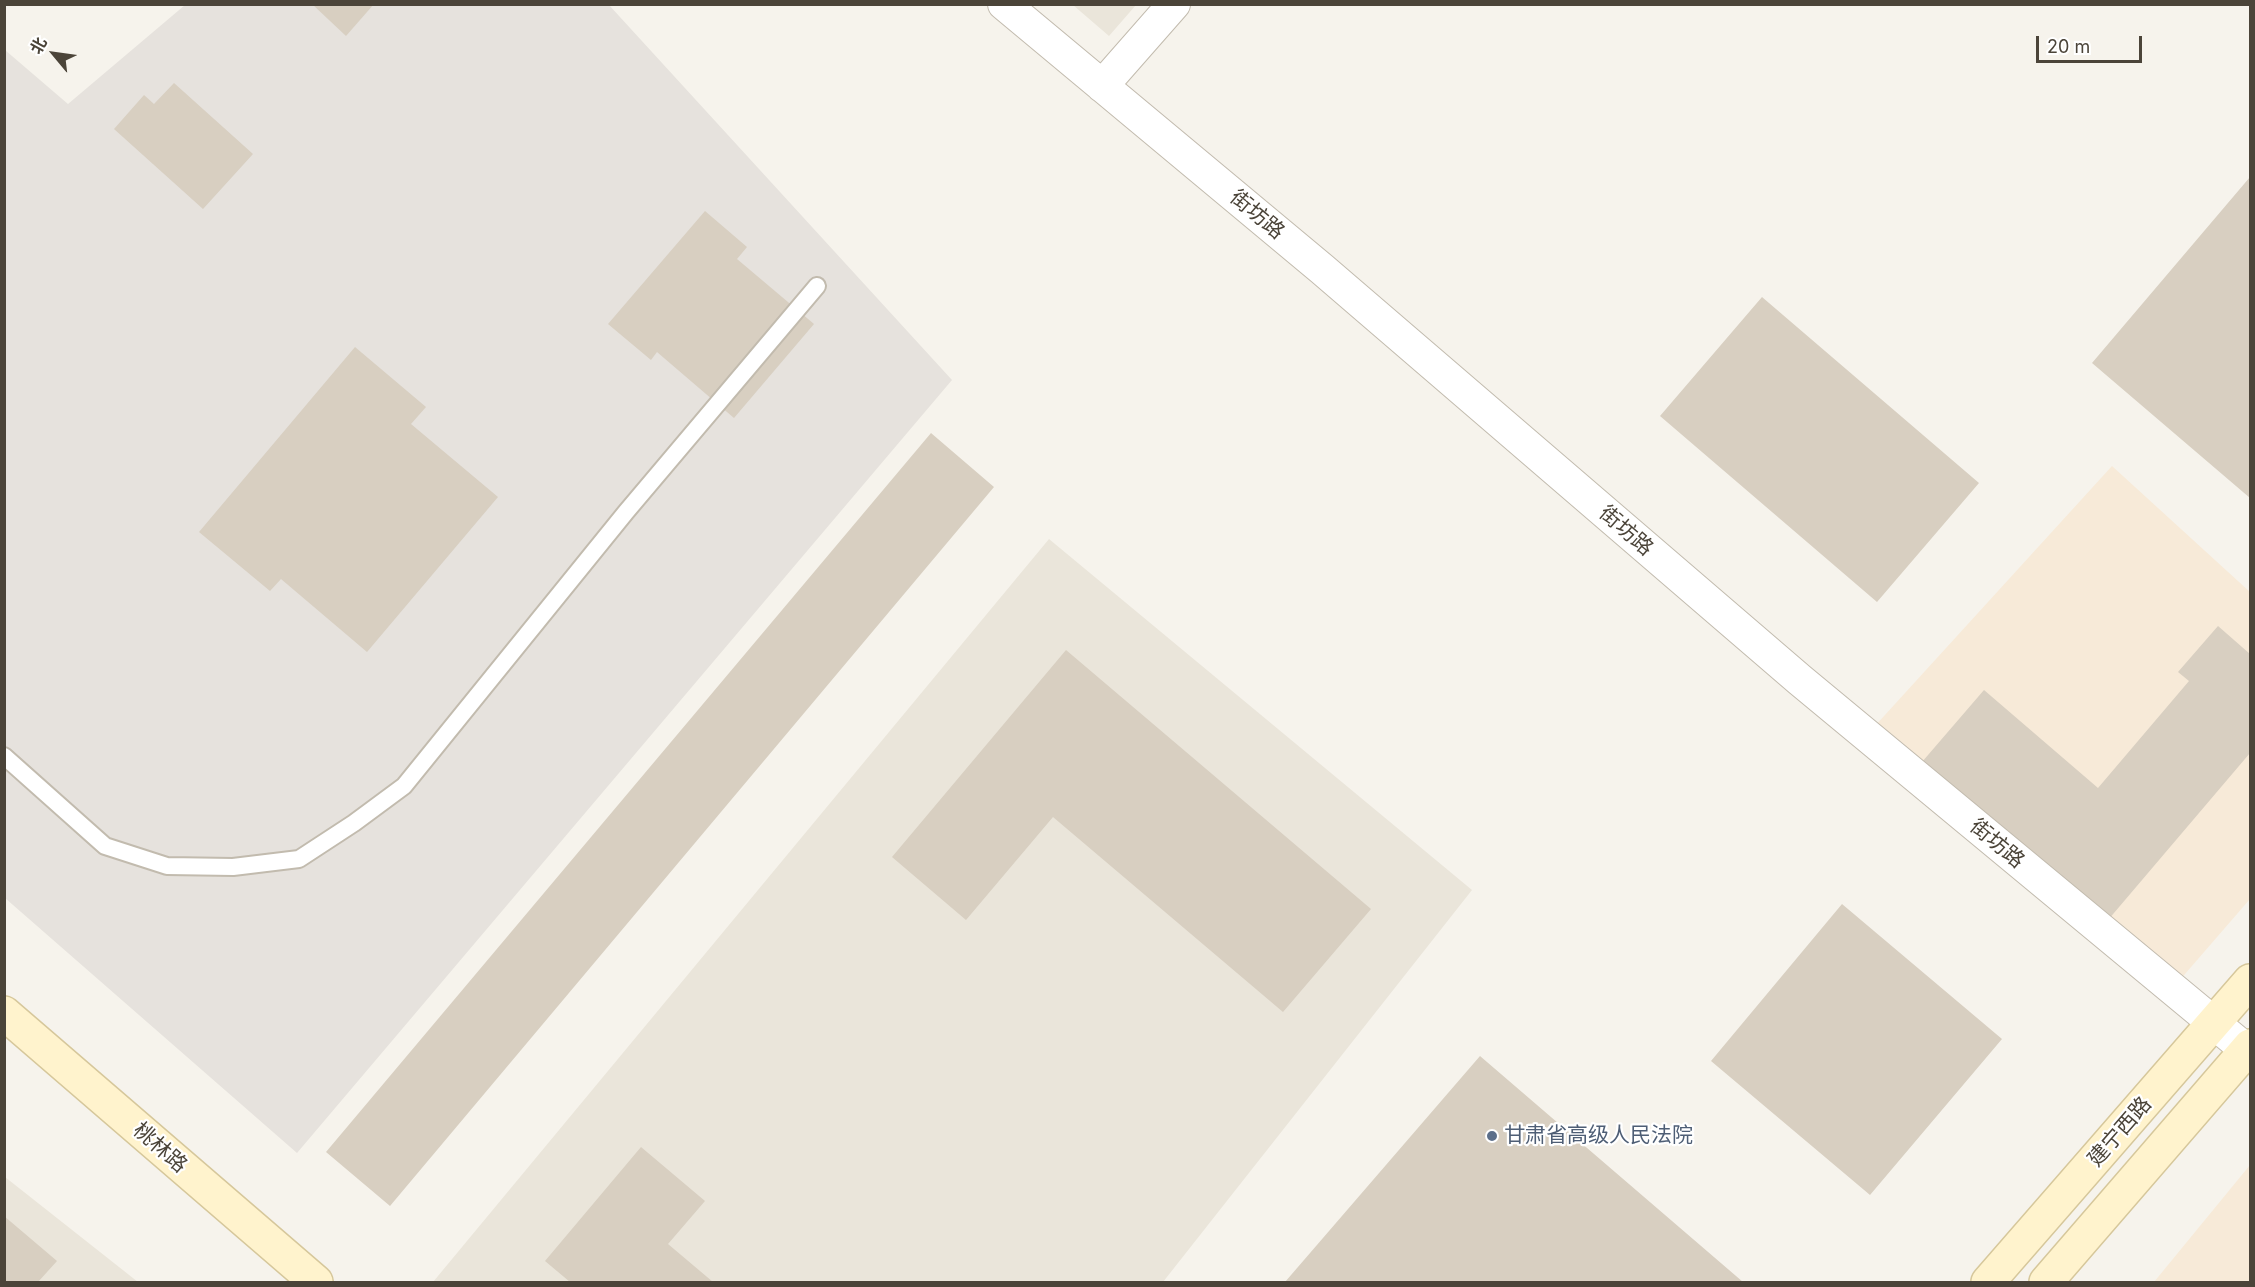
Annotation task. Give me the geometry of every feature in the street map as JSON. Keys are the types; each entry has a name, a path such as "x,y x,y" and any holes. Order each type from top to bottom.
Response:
{"main road":[{"name":"建宁西路","path":"1988,1282 2250,981"},
{"name":"桃林路","path":"4,1013 316,1282"},
{"name":"建宁西路","path":"2046,1282 2249,1050"}],"street":[{"name":"街坊路","path":"1004,4 1331,277 1800,680 2249,1050"},
{"path":"1102,86 1174,4"}],"lane":[{"path":"4,756 105,846 167,866 233,867 298,859 354,823 404,786 626,512 817,286"}],"shaded area":[{"path":"185,5 609,5 952,380 297,1153 5,898 5,50 68,104"},
{"path":"1073,5 1136,5 1109,36"},
{"path":"2112,466 2250,592 2250,899 2172,989 1874,727"},
{"path":"1049,539 1472,890 1163,1282 433,1282"},
{"path":"2250,1165 2250,1282 2154,1282"},
{"path":"5,1177 138,1282 5,1282"}],"building":[{"path":"312,4 374,4 346,36"},
{"path":"174,83 253,154 203,209 114,129 144,95 154,104"},
{"path":"2250,177 2250,498 2092,363"},
{"path":"705,211 747,247 737,259 814,324 734,418 657,352 651,360 608,324"},
{"path":"1762,297 1979,483 1877,602 1660,416"},
{"path":"355,347 426,407 411,424 498,497 367,652 281,579 270,591 199,532"},
{"path":"931,433 994,487 390,1206 326,1152"},
{"path":"2218,626 2250,654 2250,753 2108,920 1922,762 1984,690 2098,788 2189,681 2178,672"},
{"path":"1066,650 1371,909 1283,1012 1053,817 966,920 892,857"},
{"path":"1842,904 2002,1039 1870,1195 1711,1061"},
{"name":"甘肃省高级人民法院","path":"1480,1056 1743,1282 1285,1282"},
{"path":"641,1147 705,1201 668,1244 713,1282 570,1282 545,1261"},
{"path":"4,1216 57,1261 38,1282 4,1282"}],"place":[{"name":"甘肃省高级人民法院","path":"1492,1136"}]}
